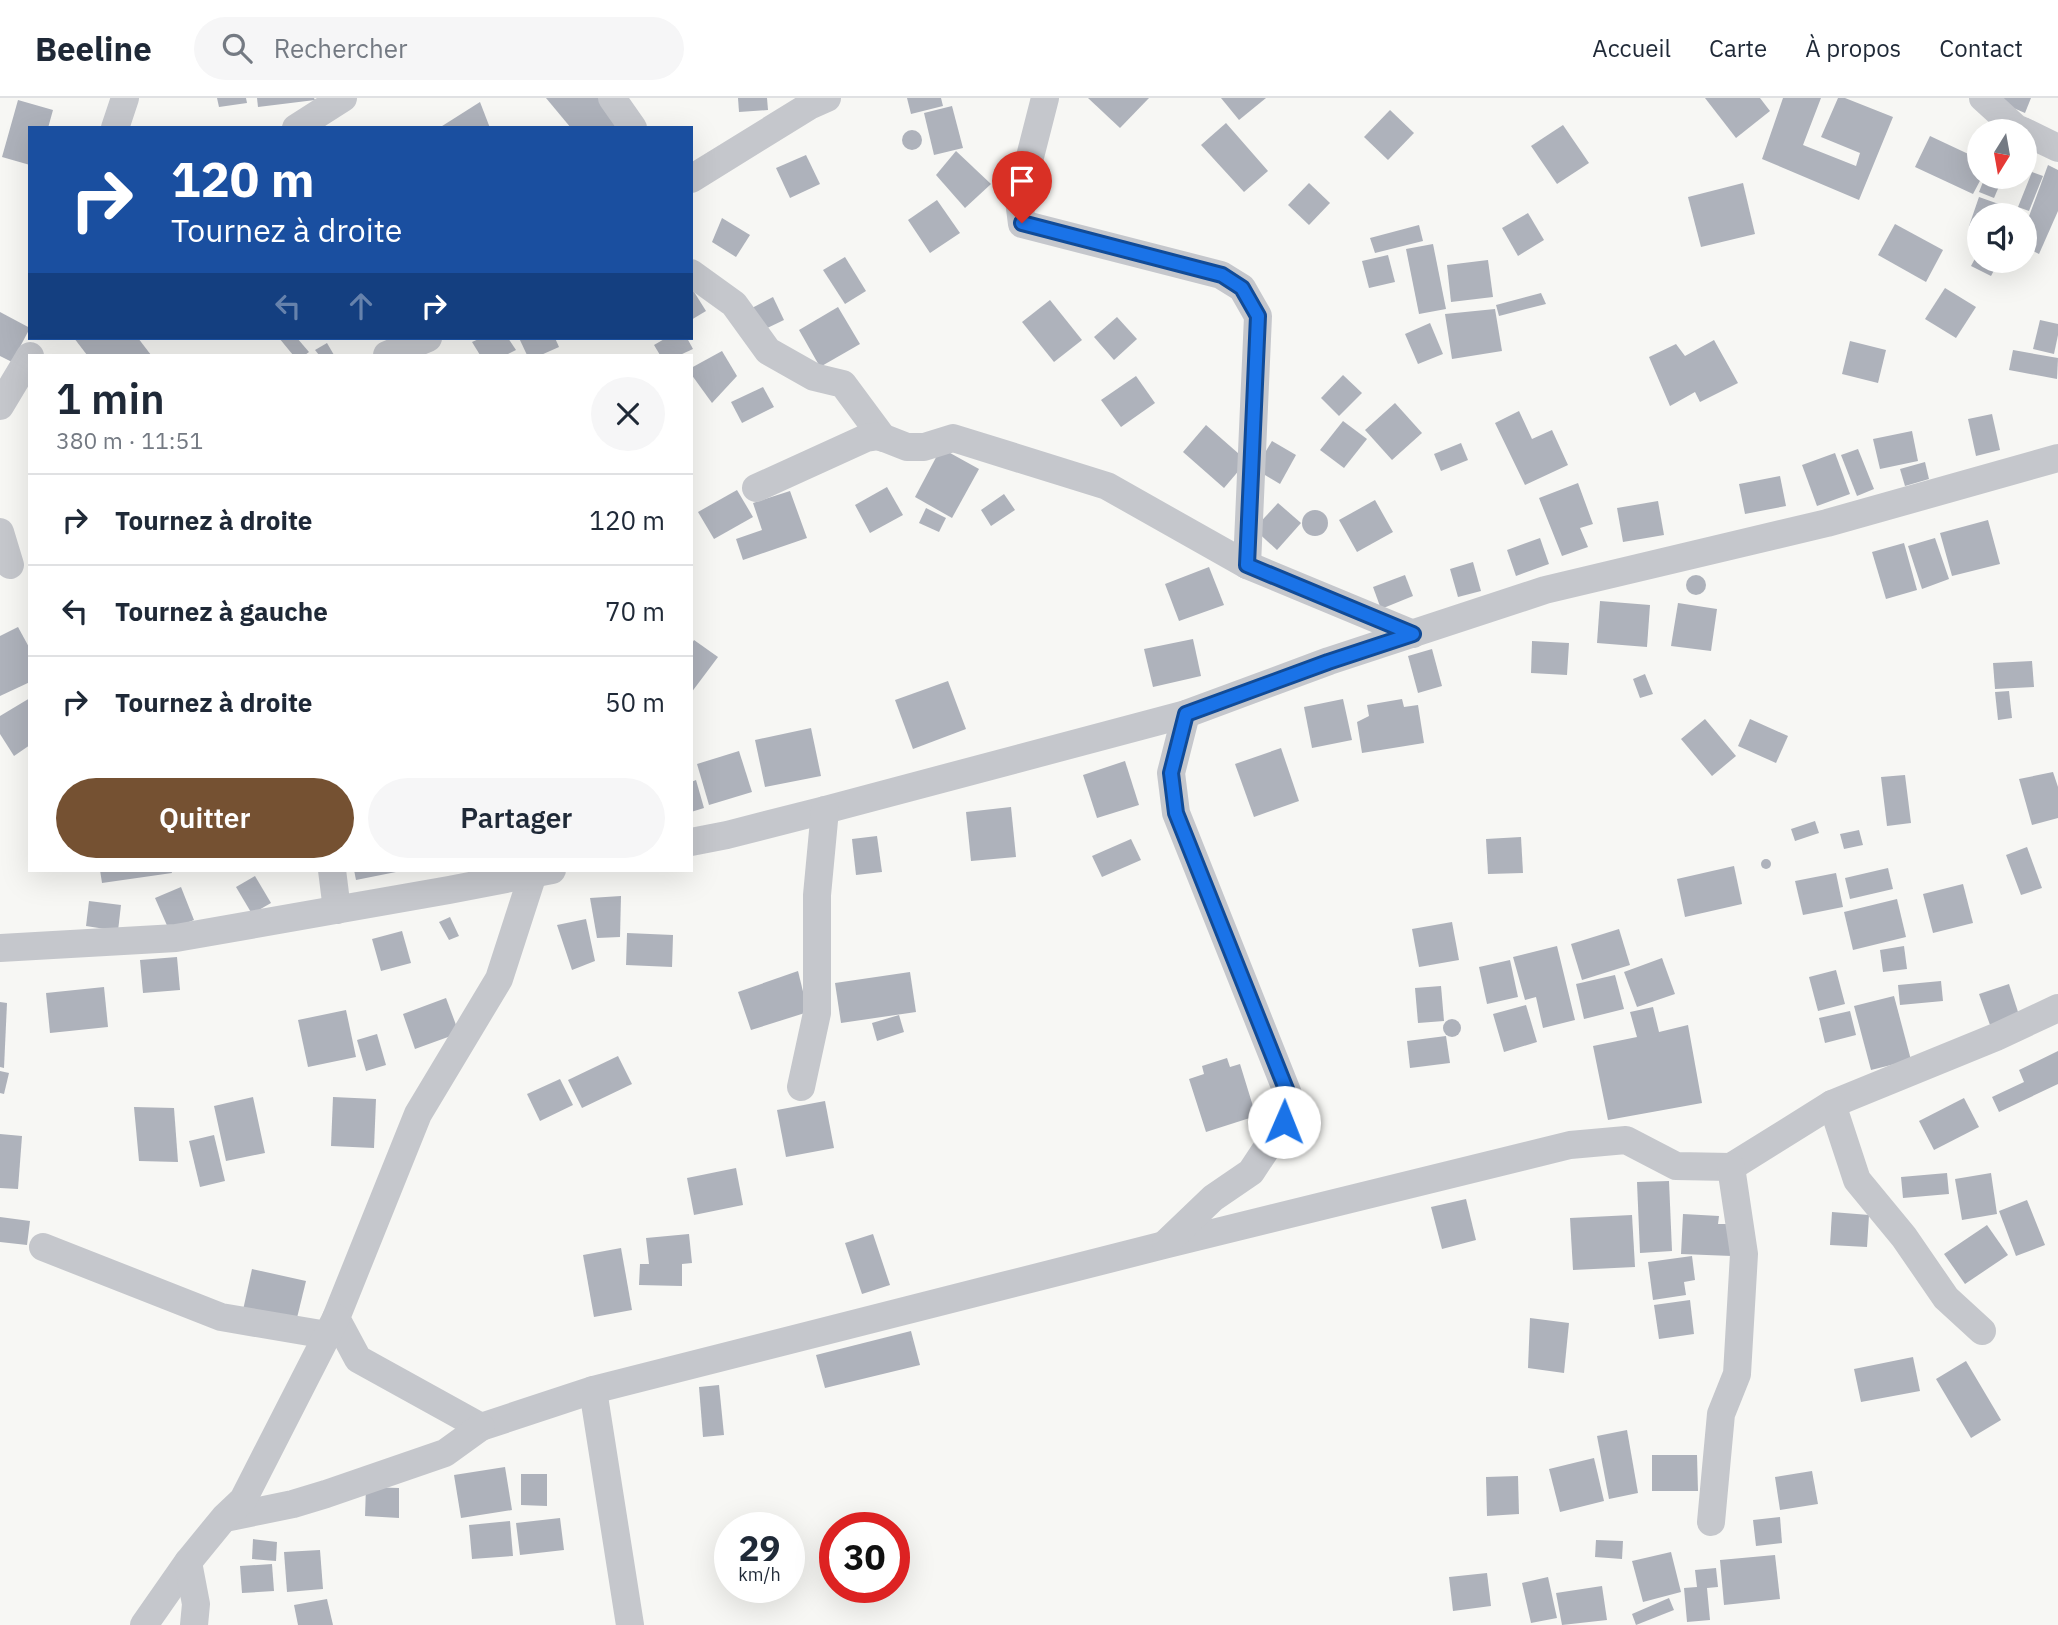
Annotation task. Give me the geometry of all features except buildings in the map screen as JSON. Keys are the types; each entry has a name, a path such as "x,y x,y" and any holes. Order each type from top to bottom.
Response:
{"street":[{"path":"116,126 125,98"},
{"path":"299,126 343,98"},
{"path":"612,98 632,126"},
{"path":"693,178 809,106 827,98"},
{"path":"1045,98 1019,200 1022,223 1222,275 1242,288 1258,316 1247,565"},
{"path":"1983,98 2006,119"},
{"path":"2037,138 2058,148"},
{"path":"693,274 734,304 768,351 814,377 843,384 883,438"},
{"path":"389,354 423,340"},
{"path":"0,406 28,359"},
{"path":"756,488 866,438 879,436 907,447 924,447 953,438 1107,486 1247,565 1413,634"},
{"path":"693,842 825,810 1186,714 1328,662 1545,590 1827,523 2058,458"},
{"path":"0,532 13,563"},
{"path":"1164,1245 1213,1198 1251,1172 1284,1122 1288,1094 1176,813 1171,773 1186,714"},
{"path":"801,1087 817,1013 817,895 825,810"},
{"path":"332,872 337,910"},
{"path":"0,948 176,939 543,872"},
{"path":"144,1625 188,1562 224,1518 243,1500 331,1327 418,1114 499,979 543,872"},
{"path":"224,1518 315,1497 433,1457 445,1452 481,1427 593,1390 1570,1145 1626,1140 1676,1166 1731,1167 1832,1104 1996,1037 2058,1008"},
{"path":"1832,1104 1857,1180 1904,1237 1946,1298 1982,1331"},
{"path":"1711,1522 1721,1414 1737,1374 1739,1347 1744,1254 1731,1167"},
{"path":"43,1247 221,1317 331,1327 358,1359 481,1427"},
{"path":"593,1390 630,1625"},
{"path":"188,1562 196,1604 194,1625"}],"route":[{"path":"1022,223 1222,275 1242,288 1258,316 1247,565 1413,634 1186,714 1171,773 1176,813 1288,1094 1284,1122"}]}
